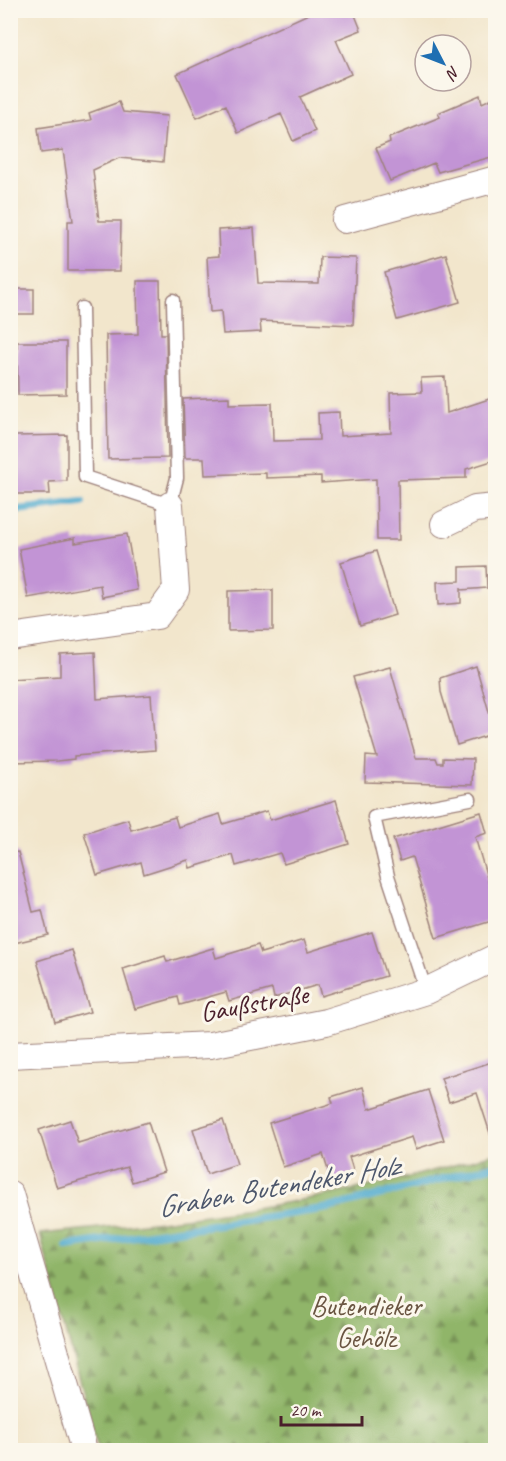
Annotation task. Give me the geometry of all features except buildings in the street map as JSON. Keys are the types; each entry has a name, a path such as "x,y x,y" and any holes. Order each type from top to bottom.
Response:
{"street":[{"path":"345,220 495,178"},
{"path":"10,637 157,616 176,590 170,505"},
{"path":"444,524 475,509 495,507"},
{"name":"Gaußstraße","path":"10,1054 210,1045 326,1022 426,991 495,957"},
{"path":"10,1194 84,1450"}],"lane":[{"path":"82,308 85,477 170,505 177,478 173,300"},
{"path":"426,991 388,876 374,817 470,799"}],"green space":[{"name":"Butendieker Gehölz","path":"495,1153 495,1450 98,1450 40,1234 156,1222 270,1206 382,1183"}],"waterway":[{"path":"10,511 82,502"},
{"name":"Graben Butendeker Holz","path":"67,1246 329,1208 496,1165"}]}
